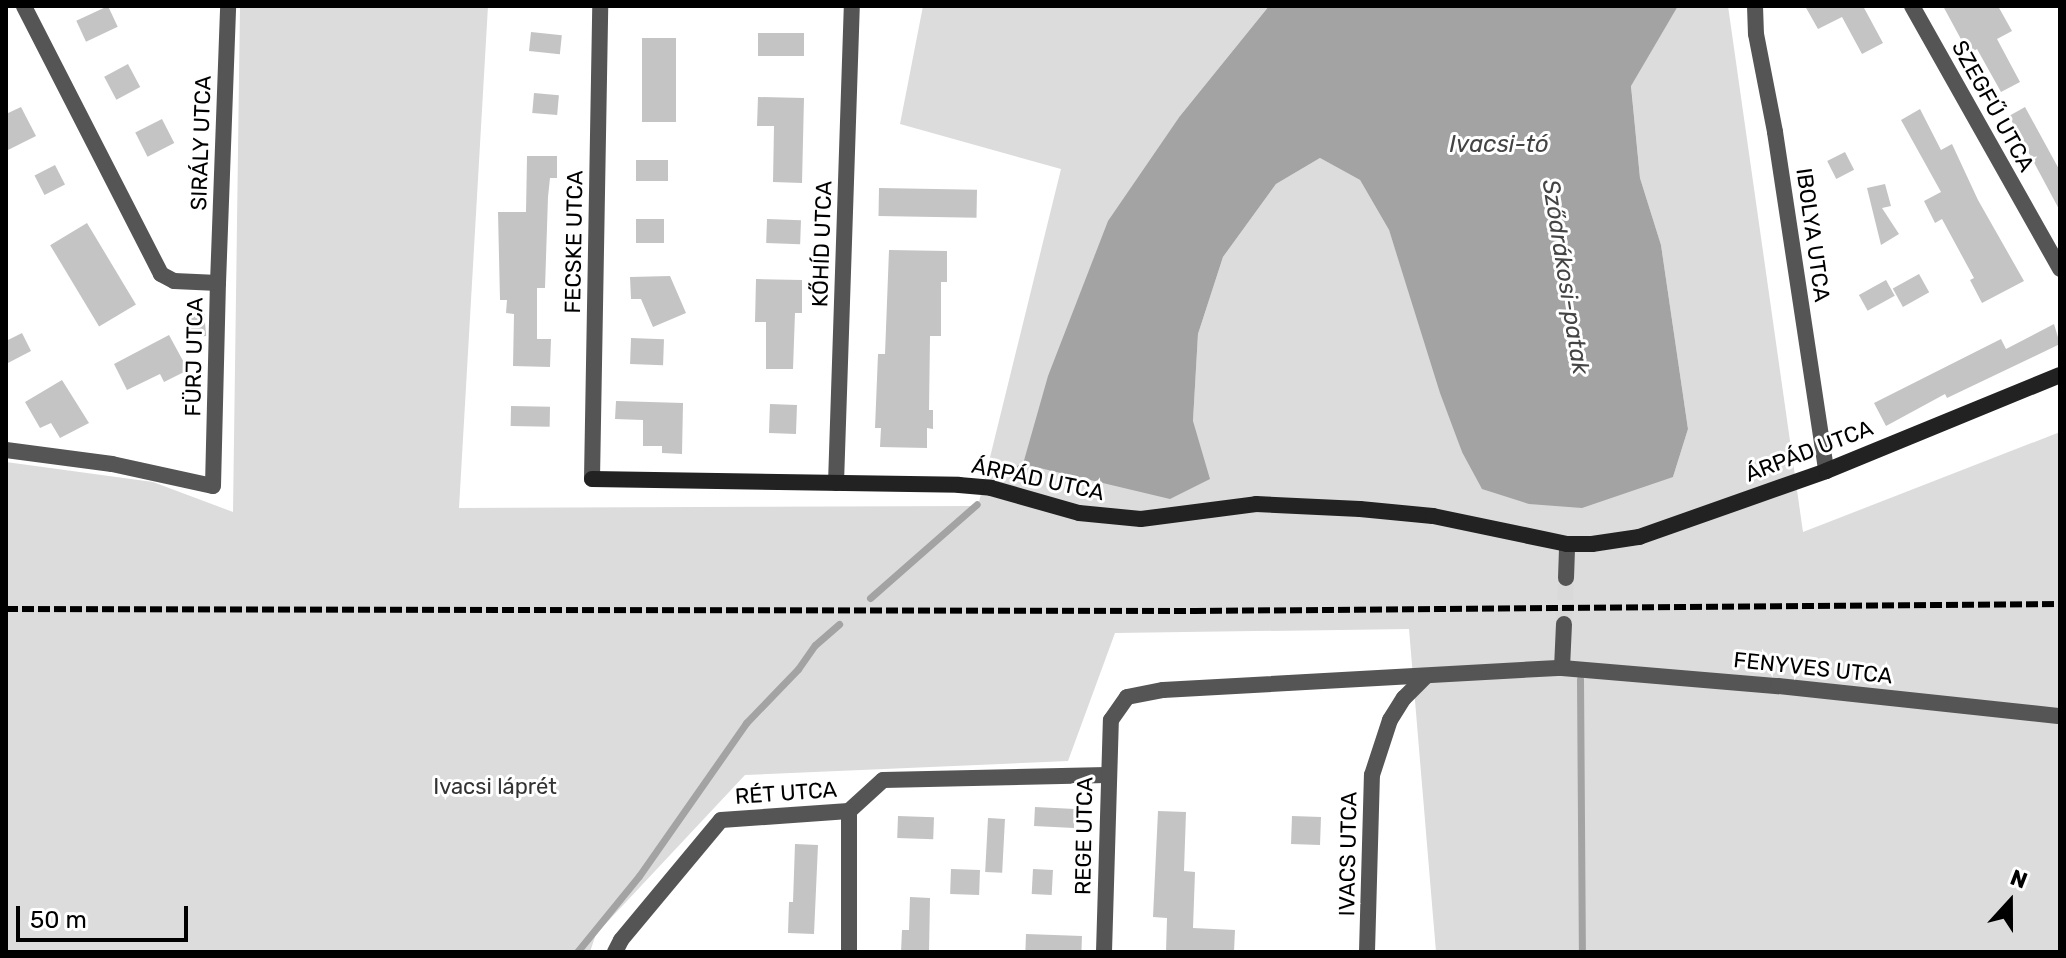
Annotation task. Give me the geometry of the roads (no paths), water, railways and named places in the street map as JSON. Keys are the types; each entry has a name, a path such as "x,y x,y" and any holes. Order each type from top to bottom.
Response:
{"street":[{"name":"FÜRJ UTCA","path":"6,450 112,464 213,486 218,283 174,281 161,274 24,6"},
{"name":"SIRÁLY UTCA","path":"218,283 228,6"},
{"name":"FECSKE UTCA","path":"592,479 600,6"},
{"name":"KŐHÍD UTCA","path":"836,483 852,6"},
{"name":"IBOLYA UTCA","path":"1755,6 1756,34 1775,132 1826,471"},
{"name":"SZEGFŰ UTCA","path":"1912,6 2060,269"},
{"name":"ÁRPÁD UTCA","path":"592,479 991,488 1079,513 1141,519 1171,518 1256,504 1360,509 1433,516 1567,544 1592,544 1639,537 1826,471 2060,375"},
{"path":"1566,578 1567,544"},
{"path":"1562,668 1564,624"},
{"name":"FENYVES UTCA","path":"1111,720 1127,697 1163,690 1562,668 1778,686 2060,716"},
{"name":"IVACS UTCA","path":"1367,952 1372,775 1390,720 1404,698 1425,677"},
{"name":"REGE UTCA","path":"1104,952 1111,720"},
{"name":"RÉT UTCA","path":"615,952 621,940 721,820 849,811 883,780 1107,775"},
{"path":"849,811 849,952"}],"water":[{"name":"Ivacsi-tó","path":"1269,6 1678,6 1631,86 1640,178 1661,245 1688,429 1673,477 1582,508 1529,504 1482,489 1462,452 1440,393 1389,230 1360,180 1320,158 1276,184 1223,257 1198,334 1193,421 1210,479 1170,499 1023,464 1048,376 1108,221 1180,116"}],"waterway":[{"path":"1011,474 1032,459"},
{"path":"870,598 977,504"},
{"path":"577,952 639,876 746,723 798,669 815,645 839,624"},
{"name":"Sződrákosi-patak","path":"1580,679 1582,952"}],"tunnel":[{"path":"1564,624 1566,578"}],"railway":[{"path":"6,609 1194,611 2060,604"}],"park label":[{"name":"Ivacsi láprét","path":"495,787"}]}
